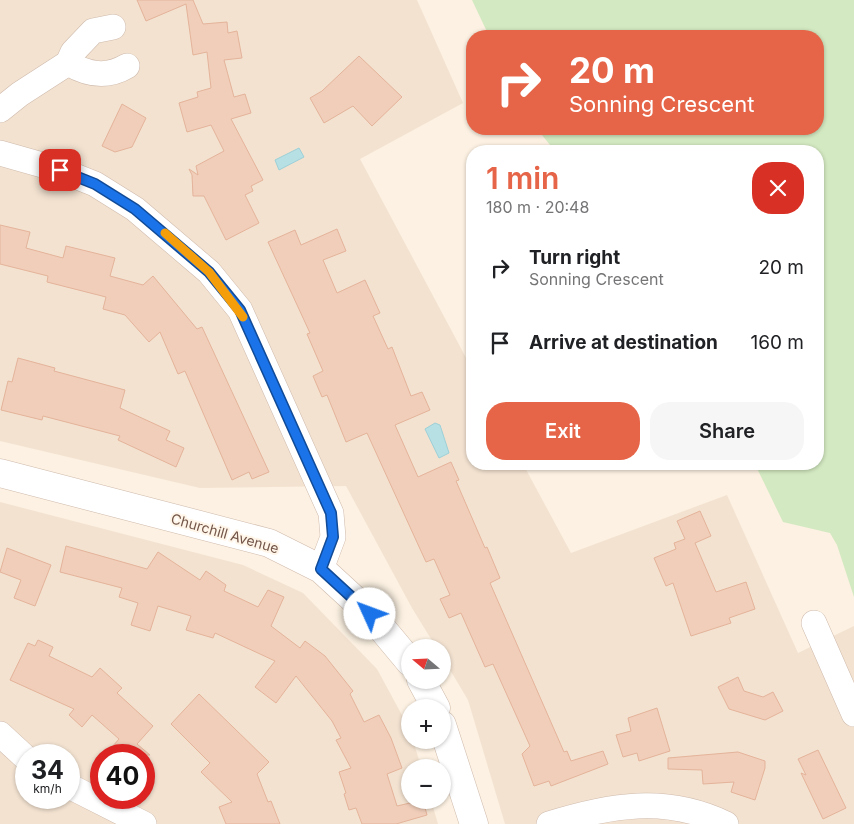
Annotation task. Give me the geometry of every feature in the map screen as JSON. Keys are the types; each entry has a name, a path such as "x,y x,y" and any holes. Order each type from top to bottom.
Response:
{"street":[{"path":"0,110 20,94 68,63 73,52 93,31 113,27"},
{"path":"68,63 76,68 96,74 115,74 128,66"},
{"path":"0,153 60,170 95,184 135,209 209,272 240,310 331,513 333,537 321,569"},
{"name":"Churchill Avenue","path":"0,473 269,543 321,569 370,614 401,651"},
{"path":"814,622 854,714"},
{"path":"0,734 15,748"},
{"path":"450,749 474,824"},
{"path":"80,792 144,824"},
{"path":"549,824 585,813 656,804 693,811 726,824"}],"shaded area":[{"path":"0,0 417,0 463,103 360,159 466,358 466,470 526,470 571,553 727,495 798,653 854,626 854,824 505,824 468,700 451,671 451,639 431,639 412,608 346,486 200,488 0,441"},
{"path":"0,502 243,565 303,593 377,669 401,713 401,749 416,749 419,759 401,759 401,809 434,809 438,824 0,824"}],"green space":[{"path":"472,0 854,0 854,597 837,545 830,533 783,522 758,470 824,470 824,145 550,145 542,135 824,135 824,30 486,30"}],"water":[{"path":"299,148 304,157 279,170 275,160"},
{"path":"435,423 440,425 449,453 439,458 425,429"}],"building":[{"path":"137,0 193,0 203,24 227,22 228,33 237,31 242,58 224,60 234,97 245,94 251,113 231,119 263,180 251,186 253,191 245,195 259,223 226,240 204,196 193,196 192,175 189,169 198,175 196,166 224,151 211,125 187,132 179,103 198,97 197,92 211,88 207,52 193,55 186,4 146,21"},
{"path":"359,56 402,97 372,126 353,106 324,123 310,98 322,91"},
{"path":"122,104 146,118 132,147 115,152 102,146"},
{"path":"0,225 30,232 26,248 63,258 66,246 115,258 110,276 143,285 153,276 197,329 202,327 269,472 252,479 249,472 232,480 185,371 178,374 160,332 149,342 125,315 103,309 106,297 47,282 48,276 0,264"},
{"path":"337,229 346,251 323,260 337,293 365,280 380,313 373,316 388,349 392,347 411,396 422,392 430,410 395,425 418,477 451,462 459,480 456,481 500,578 490,583 564,752 567,751 571,761 603,751 608,764 551,786 549,781 534,786 522,754 530,746 493,664 485,667 461,613 449,618 440,599 450,595 434,559 426,562 367,433 346,442 327,395 322,397 313,376 323,371 307,334 310,333 268,242 295,230 301,245"},
{"path":"18,358 55,368 54,371 125,390 120,408 170,431 166,440 184,448 176,467 118,440 120,436 43,416 42,420 1,410 8,381 12,382"},
{"path":"700,511 711,536 695,543 716,592 746,582 755,609 729,618 731,623 691,636 673,583 666,586 654,558 676,549 674,543 685,539 677,521"},
{"path":"66,546 147,569 158,552 200,580 206,571 226,585 224,591 258,607 268,590 284,597 271,626 300,648 305,641 325,656 353,691 350,694 364,722 379,715 391,738 401,765 401,768 387,774 397,806 401,805 401,809 425,809 427,815 396,824 362,824 356,808 349,810 344,794 346,793 339,772 351,768 336,740 341,738 332,721 296,676 276,703 255,687 275,661 215,633 213,638 186,630 191,616 158,606 150,631 131,625 138,603 119,597 122,588 60,572"},
{"path":"7,548 51,565 35,606 14,598 21,580 0,572"},
{"path":"38,640 53,647 49,656 92,677 100,668 122,688 117,693 153,726 137,744 115,744 119,739 92,715 82,727 69,715 74,709 10,680 28,643 35,646"},
{"path":"738,677 744,691 763,697 773,692 783,711 765,720 729,709 718,687"},
{"path":"199,694 269,762 257,774 268,802 271,801 280,824 226,824 219,807 232,802 201,772 210,763 171,724"},
{"path":"657,708 670,751 639,761 637,753 623,757 616,735 631,731 628,718"},
{"path":"818,750 846,808 823,819 801,773 806,775 798,759"},
{"path":"738,752 765,761 765,768 755,800 731,792 734,782 703,784 702,770 668,769 668,758"}],"slow traffic":[{"path":"165,233 209,272 240,310 243,317"}],"route":[{"path":"60,170 95,184 135,209 173,239 209,272 240,310 331,513 333,537 321,569 370,614"}]}
